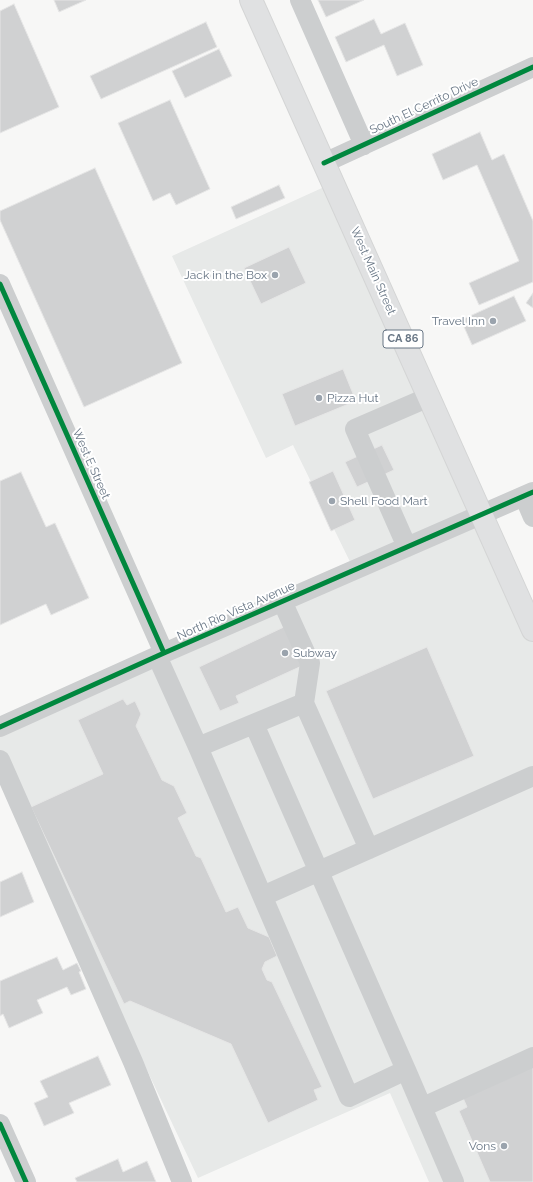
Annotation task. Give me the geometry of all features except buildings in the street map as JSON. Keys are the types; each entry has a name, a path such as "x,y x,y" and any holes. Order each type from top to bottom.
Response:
{"highway":[{"name":"West Main Street","path":"251,0 533,630"}],"street":[{"path":"300,0 364,145"},
{"path":"527,70 533,56"},
{"name":"South El Cerrito Drive","path":"324,163 527,70"},
{"name":"West E Street","path":"0,284 161,654 198,747 349,1097 406,1070"},
{"path":"407,547 355,429 429,397"},
{"path":"528,494 533,517"},
{"name":"North Rio Vista Avenue","path":"0,727 161,654 528,494"},
{"path":"282,601 310,663 304,703 369,849"},
{"path":"198,747 304,703"},
{"path":"254,724 423,1107 454,1182"},
{"path":"0,760 133,1062 182,1182"},
{"path":"263,896 533,776"},
{"path":"423,1107 533,1056"},
{"path":"0,1124 26,1182"}],"shaded area":[{"path":"333,183 533,624 533,1182 429,1182 390,1093 198,1178 0,759 0,727 354,570 293,445 266,458 172,256"}],"cycle path":[{"path":"324,163 533,67"},
{"path":"0,284 164,653"},
{"path":"0,727 164,653 533,492"},
{"path":"0,1124 26,1182"}],"place":[{"name":"Jack in the Box","path":"275,275"},
{"name":"Travel Inn","path":"493,321"},
{"name":"Pizza Hut","path":"319,398"},
{"name":"Shell Food Mart","path":"332,501"},
{"name":"Subway","path":"285,653"},
{"name":"Vons","path":"504,1146"}]}
